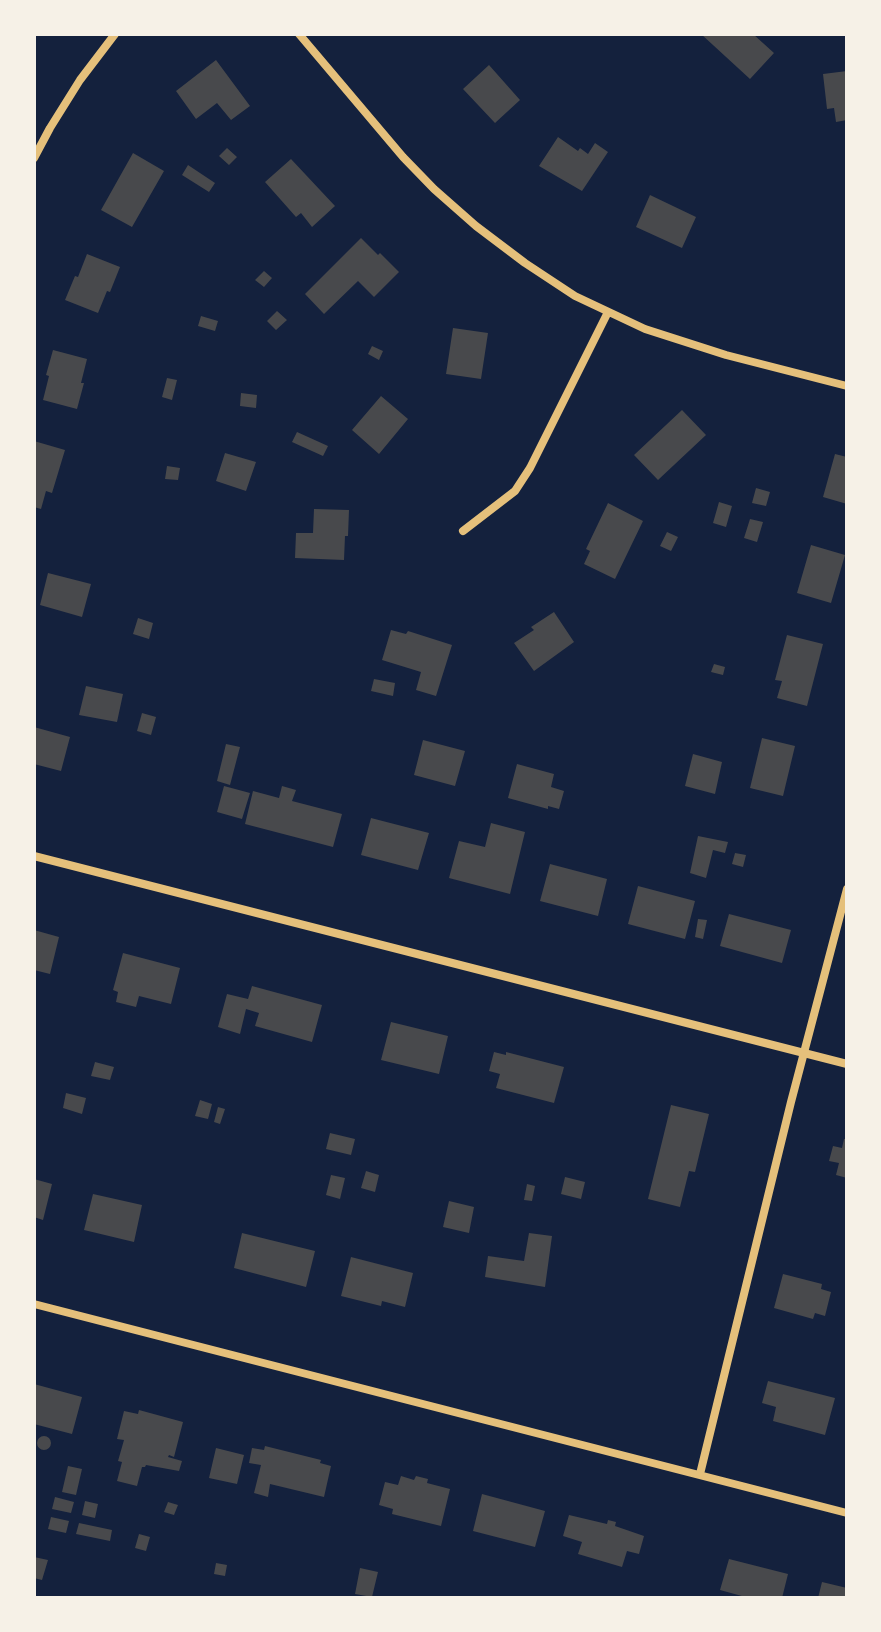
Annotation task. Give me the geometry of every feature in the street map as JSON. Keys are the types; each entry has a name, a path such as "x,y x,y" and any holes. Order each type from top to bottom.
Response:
{"street":[{"path":"34,158 80,80 115,34"},
{"path":"299,34 434,189 476,226 575,296 645,329 726,355 847,386"},
{"path":"463,531 515,491 530,468 608,312"},
{"path":"34,856 847,1064"},
{"path":"700,1474 847,889"},
{"path":"34,1304 847,1513"}],"building":[{"path":"701,34 753,34 774,53 750,79"},
{"path":"216,60 250,106 231,120 217,103 196,119 176,91"},
{"path":"489,65 520,100 495,123 463,89"},
{"path":"847,71 847,120 836,122 834,108 827,109 823,74"},
{"path":"558,137 588,154 595,143 608,152 582,191 539,166"},
{"path":"227,148 237,157 229,165 219,156"},
{"path":"133,153 164,171 132,227 101,210"},
{"path":"291,159 335,206 312,227 301,213 296,217 265,182"},
{"path":"188,165 215,183 209,192 182,175"},
{"path":"650,195 696,217 682,248 636,227"},
{"path":"361,238 399,272 374,297 358,281 324,314 305,294"},
{"path":"87,254 120,267 98,313 65,300"},
{"path":"264,271 272,278 264,287 255,280"},
{"path":"277,311 287,320 276,330 267,321"},
{"path":"201,316 218,321 215,331 198,326"},
{"path":"453,328 488,333 481,379 446,374"},
{"path":"372,346 383,351 379,360 368,354"},
{"path":"53,350 87,359 77,409 43,400"},
{"path":"167,378 177,380 172,400 162,397"},
{"path":"241,393 257,395 256,408 240,406"},
{"path":"381,396 408,419 379,454 352,430"},
{"path":"682,410 706,435 658,480 634,455"},
{"path":"297,432 328,446 323,456 292,442"},
{"path":"34,441 65,450 52,493 46,491 41,509 34,507"},
{"path":"225,453 256,462 246,491 216,481"},
{"path":"835,454 847,457 847,504 823,497"},
{"path":"167,466 180,468 178,480 165,479"},
{"path":"756,488 770,492 766,506 752,503"},
{"path":"719,502 732,506 726,527 713,523"},
{"path":"608,503 643,521 615,579 584,564 590,551 586,549"},
{"path":"314,509 349,510 344,560 295,558 296,533 313,533"},
{"path":"750,519 763,522 757,542 744,538"},
{"path":"667,532 678,537 671,551 660,546"},
{"path":"811,545 845,555 831,603 797,593"},
{"path":"48,573 91,584 82,617 40,605"},
{"path":"554,612 574,642 534,671 514,643"},
{"path":"138,618 153,623 149,639 133,634"},
{"path":"391,630 406,634 408,631 452,645 436,696 416,690 421,672 382,660"},
{"path":"787,635 823,644 807,706 777,698 782,681 775,680"},
{"path":"714,664 725,667 723,675 711,672"},
{"path":"374,679 395,683 393,696 371,691"},
{"path":"86,686 123,694 117,722 79,715"},
{"path":"142,713 156,717 151,735 137,731"},
{"path":"34,727 70,737 61,771 34,764"},
{"path":"762,738 795,746 783,796 750,788"},
{"path":"423,740 465,751 455,786 414,775"},
{"path":"226,744 240,747 230,785 217,781"},
{"path":"693,754 722,762 715,794 685,786"},
{"path":"517,764 554,774 551,787 564,791 559,809 508,798"},
{"path":"224,786 250,793 242,819 217,812"},
{"path":"282,786 296,790 292,801 342,814 333,847 245,824 253,791 279,798"},
{"path":"371,818 429,833 418,870 361,855"},
{"path":"491,823 525,832 510,894 449,878 459,841 485,847"},
{"path":"698,836 728,842 725,853 713,850 706,878 690,873"},
{"path":"735,853 746,855 743,867 732,864"},
{"path":"550,864 607,879 598,916 540,901"},
{"path":"638,886 695,901 685,939 628,924"},
{"path":"729,914 791,930 782,963 720,946"},
{"path":"698,919 707,920 703,939 695,937"},
{"path":"34,930 59,937 50,974 34,970"},
{"path":"123,953 180,968 171,1004 139,996 136,1007 116,1002 118,992 113,990"},
{"path":"252,986 322,1005 312,1042 255,1026 259,1013 246,1009 240,1034 218,1027 227,994 248,999"},
{"path":"391,1022 448,1036 439,1074 381,1060"},
{"path":"494,1052 506,1055 506,1052 564,1067 554,1103 496,1088 500,1074 489,1071"},
{"path":"95,1062 114,1067 110,1080 91,1076"},
{"path":"66,1093 86,1098 82,1114 63,1108"},
{"path":"200,1100 212,1104 208,1119 195,1116"},
{"path":"671,1105 709,1114 695,1172 689,1171 680,1207 648,1199"},
{"path":"218,1107 225,1109 220,1124 214,1122"},
{"path":"330,1133 355,1139 351,1155 326,1149"},
{"path":"844,1139 847,1139 847,1178 836,1175 839,1163 829,1161 833,1146 842,1148"},
{"path":"366,1171 379,1175 375,1192 361,1188"},
{"path":"331,1175 345,1178 340,1199 326,1195"},
{"path":"565,1177 585,1182 581,1199 561,1194"},
{"path":"34,1179 52,1184 43,1220 34,1217"},
{"path":"527,1184 535,1186 532,1201 524,1200"},
{"path":"93,1194 142,1205 134,1242 84,1230"},
{"path":"449,1201 474,1207 469,1233 443,1227"},
{"path":"242,1233 315,1251 306,1287 234,1268"},
{"path":"529,1233 552,1236 545,1287 485,1277 488,1256 524,1261"},
{"path":"351,1257 413,1273 405,1307 382,1301 381,1306 341,1296"},
{"path":"783,1274 822,1284 821,1289 831,1292 825,1316 815,1313 813,1319 774,1308"},
{"path":"768,1381 835,1398 825,1435 773,1421 776,1407 762,1403"},
{"path":"34,1384 82,1397 72,1434 34,1424"},
{"path":"139,1410 183,1422 174,1457 168,1457 182,1461 179,1471 146,1465 142,1467 137,1486 117,1481 124,1440 117,1439 124,1411 138,1414"},
{"path":"44,1436 51,1443 44,1450 37,1443"},
{"path":"265,1446 321,1460 320,1463 331,1466 324,1497 270,1484 268,1497 254,1493 261,1465 249,1463 252,1448 264,1450"},
{"path":"216,1448 244,1455 237,1484 209,1478"},
{"path":"68,1466 82,1469 76,1495 62,1492"},
{"path":"401,1476 414,1480 416,1476 428,1479 427,1483 450,1489 441,1526 392,1514 393,1509 379,1505 385,1482 398,1485"},
{"path":"482,1494 545,1511 535,1547 473,1531"},
{"path":"55,1497 74,1502 71,1513 52,1509"},
{"path":"85,1501 98,1504 95,1518 82,1515"},
{"path":"168,1502 178,1505 174,1515 164,1512"},
{"path":"569,1515 607,1524 608,1520 616,1522 615,1526 644,1536 639,1554 627,1551 622,1567 578,1554 582,1542 563,1536"},
{"path":"51,1517 69,1521 66,1533 48,1529"},
{"path":"79,1523 112,1530 110,1541 76,1534"},
{"path":"139,1534 150,1537 146,1551 135,1548"},
{"path":"34,1557 48,1560 42,1580 34,1578"},
{"path":"729,1559 788,1574 782,1598 749,1598 720,1590"},
{"path":"216,1563 227,1565 225,1576 214,1574"},
{"path":"360,1568 378,1572 372,1597 355,1594"},
{"path":"822,1582 847,1588 847,1598 818,1598"}]}
